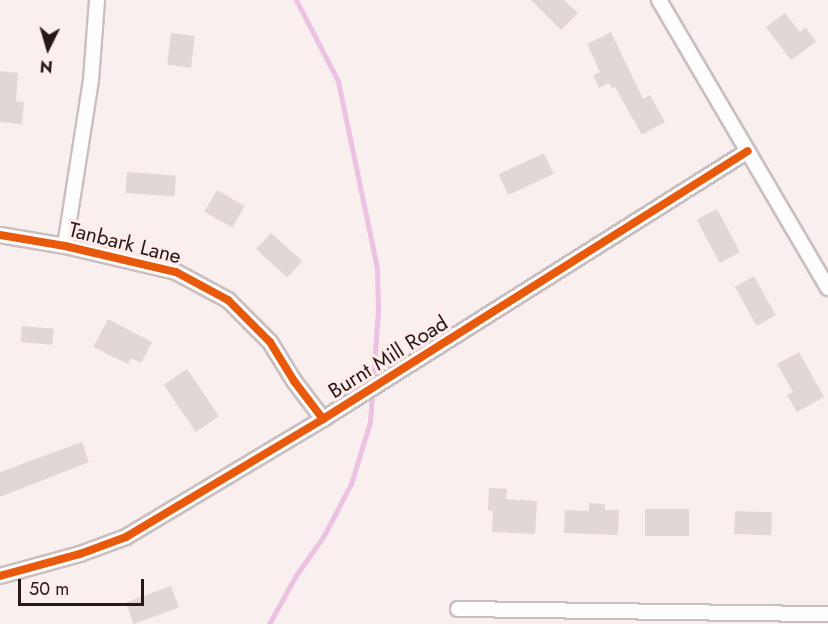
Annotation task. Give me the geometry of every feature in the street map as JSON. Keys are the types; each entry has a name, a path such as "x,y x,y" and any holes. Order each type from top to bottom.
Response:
{"street":[{"path":"65,246 91,80 97,0"},
{"path":"659,0 828,288"},
{"name":"Burnt Mill Road","path":"0,576 80,554 126,537 323,419 748,151"},
{"name":"Tanbark Lane","path":"0,235 65,246 176,272 228,300 270,342 294,381 323,419"},
{"path":"458,609 828,614"}],"building":[{"path":"531,0 564,0 578,13 561,30"},
{"path":"785,13 800,32 805,27 816,42 791,60 766,27"},
{"path":"611,32 643,99 650,95 665,122 642,135 615,87 612,88 609,83 599,88 593,75 600,72 587,44"},
{"path":"171,33 195,36 191,68 167,65"},
{"path":"0,71 18,73 16,101 24,102 22,124 0,122"},
{"path":"544,153 554,174 508,195 499,174"},
{"path":"127,172 176,175 174,196 126,193"},
{"path":"217,190 245,206 232,228 204,212"},
{"path":"717,209 740,252 720,263 697,220"},
{"path":"271,233 302,261 287,277 256,249"},
{"path":"754,276 776,315 757,326 735,287"},
{"path":"108,319 152,342 141,363 131,358 128,364 93,347"},
{"path":"22,326 54,329 52,345 21,342"},
{"path":"799,352 824,397 797,412 787,395 793,392 777,364"},
{"path":"187,369 219,416 196,432 164,385"},
{"path":"82,442 89,462 0,497 0,472"},
{"path":"489,488 507,489 506,499 537,501 535,534 492,532 493,511 488,510"},
{"path":"589,503 605,504 605,510 619,510 618,535 564,533 565,510 589,511"},
{"path":"645,509 689,509 689,536 645,536"},
{"path":"735,511 772,512 771,535 734,534"},
{"path":"171,586 179,608 134,624 126,602"}],"waterway":[{"path":"269,624 296,575 323,537 351,484 370,422 378,311 377,268 338,81 296,0"}],"cycle path":[{"path":"0,576 80,554 126,537 323,419 748,151"},
{"path":"0,235 65,246 176,272 228,300 270,342 294,381 323,419"}]}
